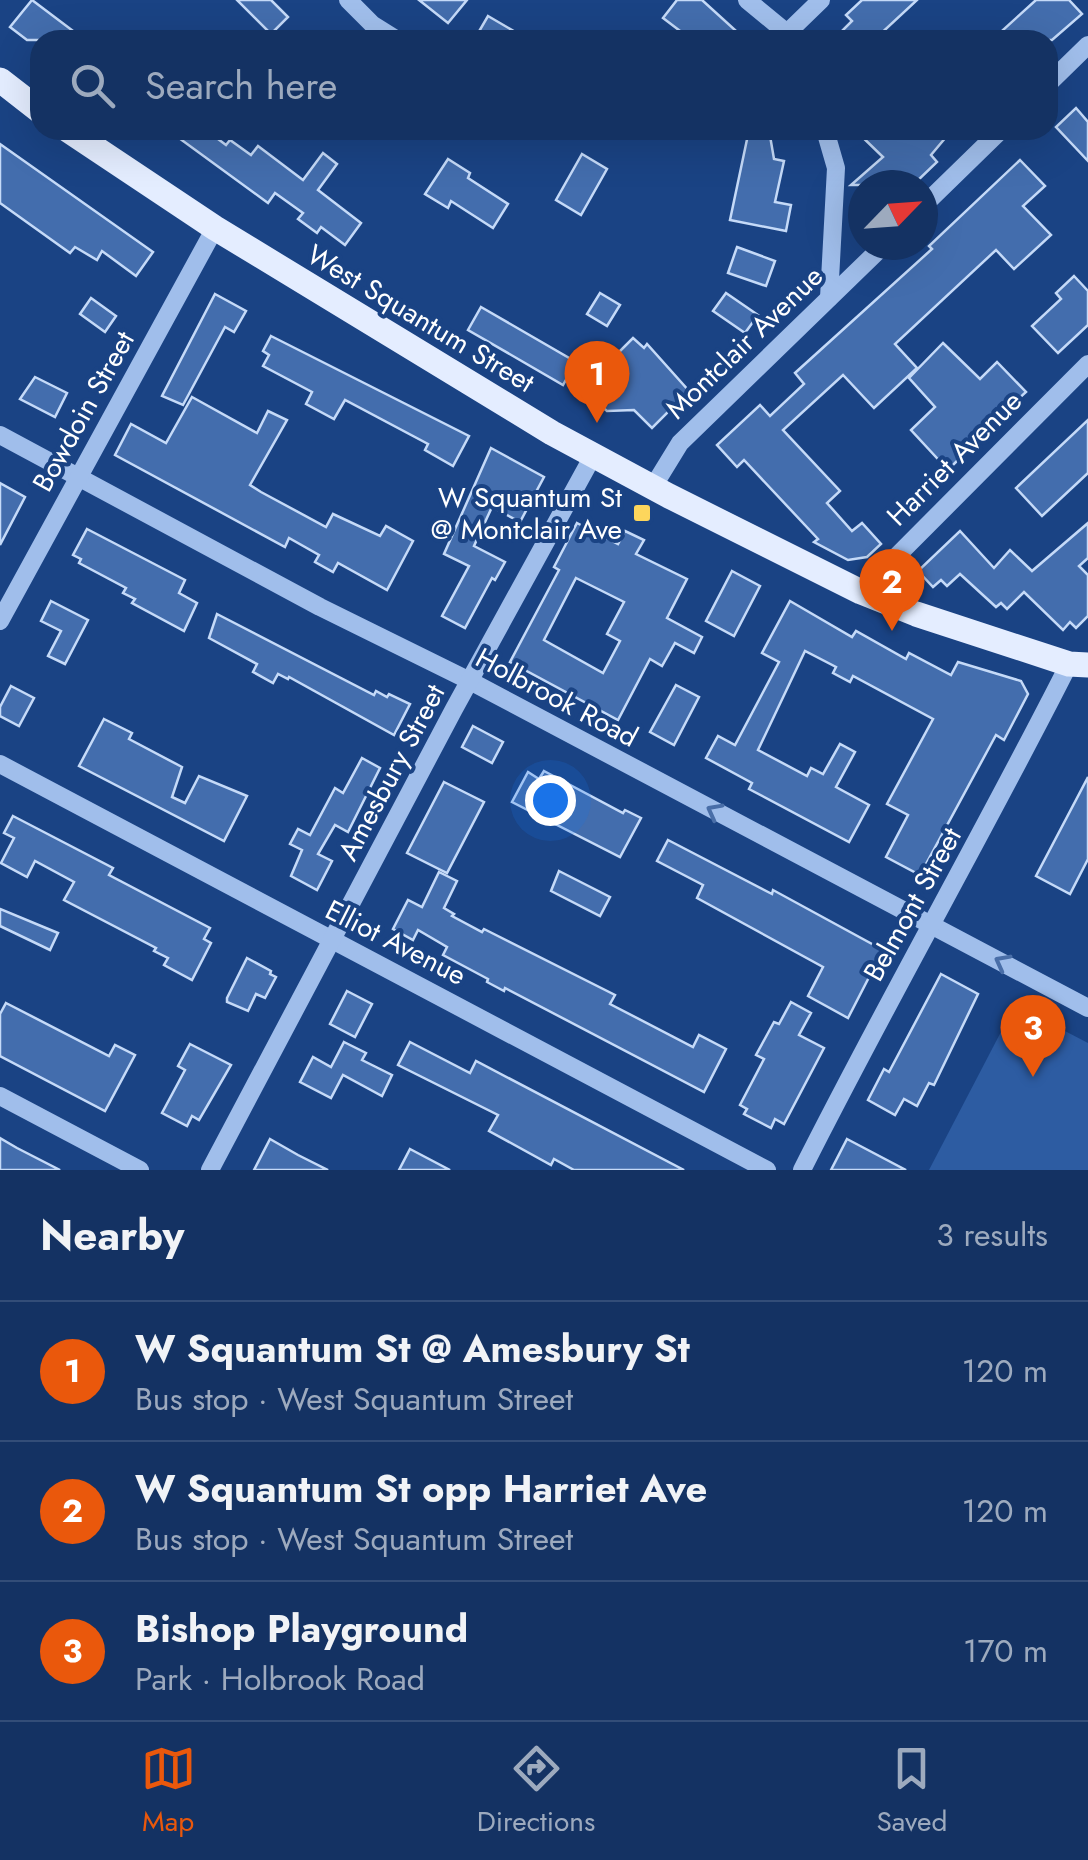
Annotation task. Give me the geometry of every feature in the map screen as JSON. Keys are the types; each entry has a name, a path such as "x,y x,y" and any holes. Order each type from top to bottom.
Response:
{"main road":[{"path":"0,80 30,103"},
{"name":"West Squantum Street","path":"83,140 215,228 552,432 652,487 861,592 916,614 1078,664"}],"street":[{"path":"348,0 381,30"},
{"path":"747,0 780,30"},
{"path":"794,30 821,0"},
{"path":"1058,74 1088,45"},
{"path":"829,140 836,168 829,298"},
{"path":"938,191 991,140"},
{"name":"Bowdoin Street","path":"0,621 215,228"},
{"name":"Montclair Avenue","path":"652,487 680,443 868,260"},
{"name":"Harriet Avenue","path":"861,592 1088,364"},
{"name":"Holbrook Road","path":"0,435 320,607 470,681 1088,1008"},
{"name":"Amesbury Street","path":"210,1170 594,454"},
{"name":"Belmont Street","path":"802,1170 861,1053 1078,664"},
{"name":"Elliot Avenue","path":"0,764 767,1170"},
{"path":"0,1096 140,1170"}],"shaded area":[{"path":"1015,1005 1088,1043 1088,1170 929,1170"}],"building":[{"path":"32,0 72,30 30,30 27,40 10,27"},
{"path":"237,0 271,0 288,17 275,30 267,30"},
{"path":"419,0 467,0 448,23"},
{"path":"677,0 702,0 735,30 679,30 663,18"},
{"path":"862,0 917,0 885,30 843,30 852,21 846,15"},
{"path":"1036,0 1069,0 1082,14 1058,35 1058,30 1003,30"},
{"path":"488,16 512,30 480,30"},
{"path":"1076,108 1088,122 1088,161 1058,129"},
{"path":"182,140 219,140 226,145 230,140 251,155 258,146 303,180 323,153 337,164 318,190 361,223 345,245 321,227 317,233 298,219 303,213 275,193 268,203"},
{"path":"747,140 771,140 774,159 784,161 775,202 791,205 786,231 730,220"},
{"path":"865,140 944,140 931,155 937,162 929,170 868,170 883,157"},
{"path":"0,144 153,252 136,276 102,251 97,260 75,247 70,253 0,203"},
{"path":"582,154 607,169 581,215 556,200"},
{"path":"448,159 470,173 468,178 508,204 493,228 451,201 448,208 425,194"},
{"path":"1020,160 1045,186 1023,206 1051,235 1014,269 996,250 895,344 917,368 874,408 843,375 783,430 840,491 827,503 852,531 862,523 881,544 867,557 848,560 814,542 818,539 744,460 737,467 717,445 760,405 770,416 804,384 795,373 920,260 938,260 938,237"},
{"path":"737,247 775,261 766,286 728,273"},
{"path":"1074,276 1088,291 1088,325 1058,353 1032,326 1061,299 1056,293"},
{"path":"600,293 620,305 607,326 587,314"},
{"path":"726,293 758,315 745,333 713,311"},
{"path":"215,294 246,311 234,332 225,327 183,405 162,396"},
{"path":"91,298 116,316 105,332 80,314"},
{"path":"481,307 576,362 563,385 468,330"},
{"path":"271,336 469,436 453,466 425,450 428,444 345,400 334,419 306,404 312,392 263,366 269,355 263,351"},
{"path":"633,338 644,348 647,344 689,391 652,428 634,410 607,411 595,401 593,378"},
{"path":"943,343 980,379 997,362 1026,392 966,447 968,450 948,470 911,430 935,407 909,378"},
{"path":"35,377 67,393 55,417 20,399"},
{"path":"192,397 257,433 268,411 287,420 250,485 326,527 333,514 380,536 386,526 413,541 387,590 338,563 333,572 315,562 319,555 289,538 285,547 115,455 131,424 166,443"},
{"path":"1088,420 1088,473 1042,516 1016,488"},
{"path":"491,448 544,477 520,522 492,507 474,546 505,562 465,628 442,616 469,566 444,554"},
{"path":"0,483 25,497 0,545"},
{"path":"577,523 618,544 625,531 644,540 636,554 687,579 667,618 702,637 694,653 675,643 662,666 650,659 618,720 510,662 559,570 554,567","holes":["576,578 624,602 607,634 620,641 603,673 544,640"]},
{"path":"1088,523 1088,558 1079,566 1088,575 1088,616 1076,628 1070,622 1063,630 1024,592 1007,609 1001,603 996,607 960,574 947,586 941,580 933,587 918,571 960,531 994,568 1010,550 1032,571"},
{"path":"87,529 185,580 179,593 197,603 184,631 132,603 135,599 123,593 126,588 79,563 81,559 73,555"},
{"path":"732,571 760,586 734,636 706,621"},
{"path":"51,601 88,620 65,664 48,656 61,631 41,621"},
{"path":"790,601 852,637 856,631 906,659 909,653 951,675 958,662 1021,681 1028,694 1004,740 996,735 920,875 886,857 908,815 887,804 933,719 853,676 850,682 833,673 836,667 805,651 758,750 807,776 811,768 823,774 840,744 855,752 836,787 869,805 849,842 749,789 752,783 706,758 718,736 735,745 779,662 762,653"},
{"path":"217,614 374,695 376,691 387,697 389,694 410,704 394,735 289,677 278,674 273,683 253,672 257,664 209,638"},
{"path":"676,685 699,697 674,745 650,732"},
{"path":"11,686 34,698 19,726 0,716 0,707"},
{"path":"104,719 132,733 129,739 182,767 172,797 185,803 199,776 247,796 224,841 79,766"},
{"path":"473,726 503,742 492,763 462,747"},
{"path":"362,758 380,768 348,832 335,825 318,854 332,861 317,890 291,876 302,850 290,844 298,829 310,835 335,788 343,793"},
{"path":"544,771 623,813 625,810 641,818 620,857 512,802 528,772 539,779"},
{"path":"1088,777 1088,859 1070,894 1036,876"},
{"path":"444,782 484,802 447,873 407,853"},
{"path":"13,816 113,868 109,875 210,928 204,939 211,943 192,980 164,965 168,958 154,951 156,948 64,900 74,882 35,861 27,877 1,863 14,838 4,833"},
{"path":"668,840 772,894 773,890 883,950 848,1018 808,996 823,967 697,898 703,885 657,861"},
{"path":"559,871 610,897 600,916 551,891"},
{"path":"439,872 457,881 444,908 452,916 615,995 610,1004 693,1047 699,1035 726,1049 704,1092 487,982 488,979 443,955 447,947 418,930 413,940 393,929 408,900 422,907"},
{"path":"0,909 58,933 50,950 0,926"},
{"path":"247,958 276,977 265,998 256,994 248,1011 227,1002"},
{"path":"941,974 978,994 934,1085 929,1083 917,1106 904,1099 895,1115 868,1100 884,1069 889,1072"},
{"path":"347,991 372,1004 355,1037 330,1024"},
{"path":"791,1002 811,1013 799,1035 824,1048 784,1124 775,1119 771,1128 744,1114 747,1109 740,1105 764,1059 756,1055 774,1022 779,1024"},
{"path":"6,1003 109,1056 115,1045 135,1055 105,1111 0,1056 0,1014"},
{"path":"344,1042 366,1053 362,1060 392,1075 382,1096 343,1075 331,1098 300,1082 313,1057 331,1067"},
{"path":"410,1042 470,1073 476,1061 684,1170 574,1170 554,1159 551,1165 489,1131 498,1115 398,1065"},
{"path":"190,1044 231,1065 199,1120 192,1116 187,1126 162,1113 185,1070 178,1066"},
{"path":"0,1138 17,1148 60,1170 0,1170"},
{"path":"270,1139 298,1155 328,1170 254,1170"},
{"path":"847,1139 906,1170 831,1170"},
{"path":"410,1149 450,1170 399,1170"}],"place":[{"name":"W Squantum St @ Amesbury St","path":"597,423"},
{"name":"W Squantum St @ Montclair Ave","path":"642,513"},
{"name":"W Squantum St opp Harriet Ave","path":"892,631"},
{"name":"Bishop Playground","path":"1033,1077"}]}
